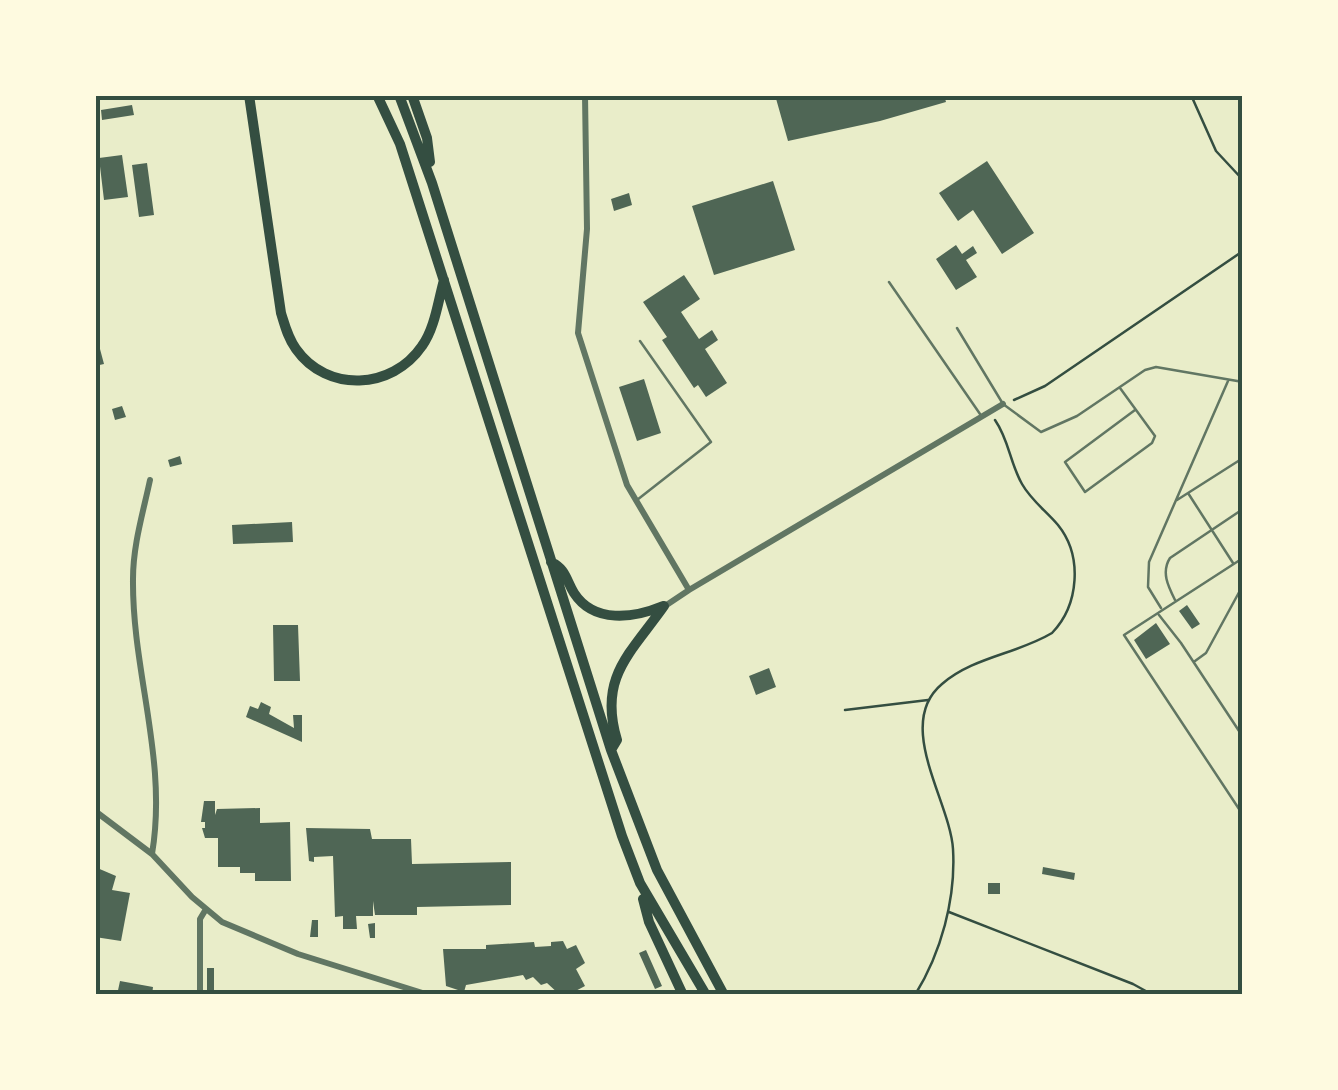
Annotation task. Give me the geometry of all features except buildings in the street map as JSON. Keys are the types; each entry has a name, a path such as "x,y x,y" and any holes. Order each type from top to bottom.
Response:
{"highway":[{"path":"248,95 281,313 288,336 303,358 317,370 350,381 368,381 398,370 424,344 444,278"},
{"path":"378,95 400,144 444,278 640,883 649,922 683,995"},
{"path":"399,95 432,183 611,750 657,870 724,995"},
{"path":"412,95 427,138 432,183"},
{"path":"551,562 562,568 582,603 599,614 622,616 664,606"},
{"path":"611,750 617,740 610,718 619,669 633,644 664,606"},
{"path":"640,883 706,995"}],"street":[{"path":"585,95 587,230 578,333 627,484 689,590"},
{"path":"664,606 1003,404"},
{"path":"150,480 135,544 132,580 155,758 158,818 152,854"},
{"path":"95,811 152,854 222,922 298,954 429,995"},
{"path":"200,995 200,918 206,909"}],"lane":[{"path":"888,282 980,415"},
{"path":"957,328 1003,404 1041,432 1066,422 1145,370 1156,367 1243,382"},
{"path":"636,501 712,442 640,341"},
{"path":"1228,380 1146,575 1160,612 1243,738"},
{"path":"1119,387 1136,410 1154,436 1152,444 1085,492 1065,462 1136,410"},
{"path":"1176,501 1243,458"},
{"path":"1188,493 1234,564"},
{"path":"1176,602 1167,584 1166,565 1170,558 1243,509"},
{"path":"1243,558 1124,635 1243,815"},
{"path":"1194,662 1206,653 1243,585"}],"path":[{"path":"1191,95 1216,151 1243,180"},
{"path":"1003,404 1046,386 1243,251"},
{"path":"915,995 929,972 947,911 953,845 928,762 922,726 924,707 939,686 967,668 1052,633 1062,622 1073,594 1074,558 1068,543 1060,528 1024,488 1006,436 989,411"},
{"path":"845,710 930,700"},
{"path":"947,911 1154,995"}]}
